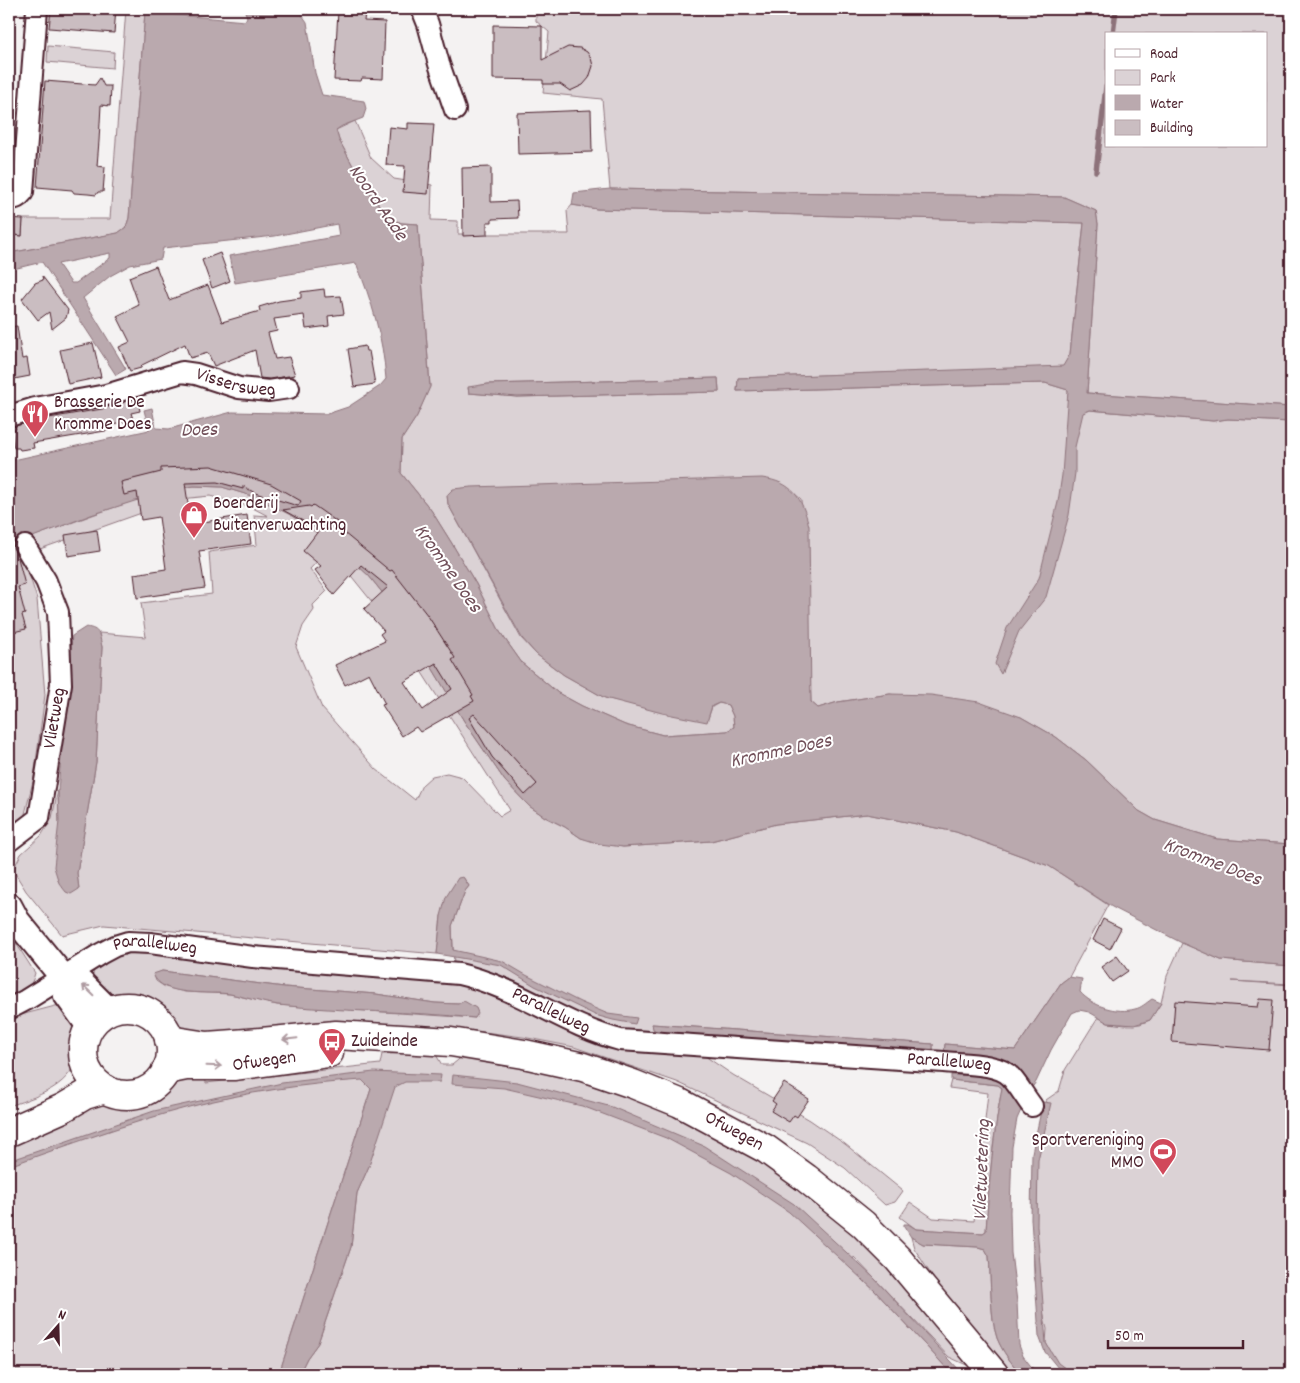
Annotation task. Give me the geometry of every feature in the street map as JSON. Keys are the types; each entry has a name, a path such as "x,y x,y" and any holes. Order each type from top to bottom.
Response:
{"main road":[{"path":"128,1007 146,1011 161,1023 169,1040 170,1056 166,1070 152,1086 139,1093 118,1094 105,1089 92,1077 84,1061 84,1043 100,1019 128,1007"},
{"name":"Ofwegen","path":"169,1040 207,1046 336,1035 451,1042 524,1054 583,1067 633,1084 717,1122 766,1149 806,1178 862,1224 898,1259 994,1374"},
{"name":"Ofwegen","path":"166,1070 186,1066 235,1066 276,1062 330,1053 391,1039"},
{"path":"9,1113 46,1099 61,1090 72,1080 84,1061"},
{"path":"9,1132 62,1108 85,1095 105,1089"}],"street":[{"path":"9,199 19,197 23,192 37,9"},
{"path":"422,9 455,110"},
{"name":"Vissersweg","path":"9,416 35,408 106,395 182,372 196,374 239,388 269,391 289,388"},
{"name":"Vlietweg","path":"9,841 39,818 61,684 58,612 46,580 24,546"},
{"path":"9,906 18,921 62,976 81,983 100,1019"},
{"name":"Parallelweg","path":"9,1009 115,946 128,942 150,943 253,957 439,971 478,978 588,1030 620,1040 944,1062 992,1067 1004,1071 1011,1076 1030,1102"}],"green space":[{"path":"126,9 145,9 145,12 129,218 126,227 118,233 9,253 9,235 22,236 23,219 110,219"},
{"path":"536,9 1291,9 1291,407 1087,393 1098,224 1096,211 1064,197 610,189 602,99 543,93 549,32 536,21"},
{"path":"48,46 114,52 113,68 47,62"},
{"path":"355,121 371,158 394,179 432,185 431,220 458,221 458,234 569,234 567,211 572,205 597,209 1084,223 1070,354 1063,367 738,378 737,391 1045,383 1087,393 1084,413 1090,410 1213,421 1228,419 1291,422 1291,844 1217,839 1155,820 1139,811 1086,760 1056,737 1021,717 890,694 838,702 818,708 811,702 801,499 795,494 447,495 448,504 521,638 536,654 564,675 605,698 707,721 712,707 719,703 728,705 733,716 734,727 727,731 663,735 625,725 558,693 522,663 500,632 476,584 431,510 401,473 402,439 417,416 430,386 418,224 402,223 388,218 358,175 339,140 336,130","holes":["718,378 719,392 517,397 469,393 468,388 488,384"]},
{"path":"194,486 222,487 255,497 289,514 339,548 369,576 401,616 464,721 505,781 529,806 581,838 623,847 711,841 776,824 867,814 956,832 1049,866 1108,905 1069,977 1061,983 1015,1050 945,1044 944,1055 933,1053 933,1044 652,1024 662,1035 622,1034 454,966 452,926 465,891 469,886 463,877 441,916 437,954 104,925 62,935 26,891 13,870 21,854 41,836 52,818 58,790 59,821 79,889 77,873 96,762 102,647 99,633 146,637 141,603 212,594 209,552 257,545 254,515 268,516 251,507 210,496 181,499 23,555 37,599 45,695 34,777 24,818 9,830 9,544 124,504","holes":["325,553 344,567 394,629 510,810 500,816 462,777 447,773 432,776 422,785 415,800 376,769 322,708 296,647 303,626 314,610 313,605 327,591 310,569"]},
{"path":"9,932 35,973 29,987 9,1000"},
{"name":"Sportvereniging MMO","path":"1182,943 1221,960 1291,966 1291,984 1232,981 1291,985 1291,1374 1086,1374 1072,1372 1057,1364 1046,1343 1047,1329 1034,1276 1032,1207 1036,1144 1046,1100 1059,1091 1065,1070 1098,1017 1108,1023 1126,1025 1140,1024 1150,1020 1161,1003 1167,976"},
{"path":"138,948 443,980 480,987 566,1029 699,1052 733,1075 810,1120 845,1144 903,1191 895,1202 885,1205 845,1168 807,1143 677,1082 574,1047 523,1037 453,1028 393,1025 201,1040 175,1032 168,1019 160,1012 141,1003 115,999 92,979 95,965","holes":["162,971 284,987 376,994 435,1003 458,1004 475,1018 277,1005 230,994 185,992 165,987 156,981 154,975"]},
{"path":"63,1004 73,1020 77,1040 77,1055 73,1067 66,1077 46,1092 9,1106 9,1018"},
{"path":"435,1053 442,1065 452,1065 464,1055 577,1076 649,1099 759,1154 872,1248 971,1367 949,1357 854,1257 851,1268 875,1291 952,1374 299,1374 307,1358 318,1343 351,1247 357,1193 369,1166 371,1089 279,1374 21,1374 9,1371 9,1138 99,1101 129,1105 151,1099 174,1080 205,1072 206,1083 380,1064 382,1054"},
{"path":"951,1080 998,1085 1002,1088 988,1195 986,1231 983,1233 916,1229 900,1217 910,1202 933,1218 974,1221 988,1093 949,1088"},
{"path":"911,1237 923,1244 985,1249 989,1256 992,1309 997,1338 1021,1374 1009,1374 946,1298 914,1248"}],"water":[{"path":"244,9 298,9 307,22 315,73 322,95 364,101 366,109 363,118 336,130 339,140 358,175 388,218 402,223 418,224 430,387 417,416 402,439 401,473 431,510 476,584 500,632 522,663 558,693 625,725 663,735 727,731 734,727 733,716 728,705 719,703 712,706 707,722 662,713 605,698 564,675 536,654 522,638 448,504 447,495 453,489 762,478 781,483 788,487 799,499 809,526 811,702 818,708 838,702 890,694 931,695 979,702 1021,717 1056,737 1086,760 1139,811 1155,820 1217,839 1291,844 1291,966 1221,960 1182,943 1112,907 1049,866 956,832 867,814 776,824 711,841 623,847 600,844 581,838 529,806 505,781 464,721 401,616 369,576 339,548 317,532 289,514 255,497 222,487 194,486 169,490 9,544 9,461 149,430 144,410 152,408 156,428 169,429 232,412 327,414 348,407 380,386 386,379 376,320 356,263 235,283 229,256 339,236 337,224 275,236 163,248 161,259 130,265 110,276 83,298 126,369 116,375 42,262 9,270 9,253 118,233 126,227 129,218 145,12 245,21 247,17","holes":["110,253 110,258 76,283 71,283 58,264"]},
{"path":"610,189 1064,197 1096,211 1098,224 1087,393 1291,407 1291,422 1228,419 1213,421 1090,410 1083,413 1075,447 1075,473 1069,515 1046,597 1019,631 1001,674 995,664 1007,628 1039,578 1058,502 1062,475 1068,390 1045,383 737,391 738,378 1063,366 1070,354 1084,223 597,209 572,205 574,193"},
{"path":"718,378 719,392 517,397 469,393 468,387 488,384"},
{"path":"86,627 94,629 98,633 102,647 96,762 77,873 79,889 71,894 66,892 59,883 54,867 59,821 58,790 72,636"},
{"path":"463,877 469,886 465,891 452,926 453,950 502,961 580,1002 608,1014 637,1018 635,1024 595,1015 535,986 501,965 437,954 441,916 446,897 458,878"},
{"path":"162,971 284,987 376,994 435,1003 458,1004 464,1001 476,1008 478,1013 475,1018 278,1005 230,994 176,990 158,982 153,974"},
{"path":"1069,977 1082,979 1080,992 1091,1001 1105,1008 1113,1010 1135,1009 1152,999 1161,1003 1150,1020 1134,1025 1108,1023 1089,1012 1079,1010 1072,1013 1030,1090 1017,1119 1012,1147 1011,1253 1017,1302 1019,1345 1023,1356 1037,1374 1021,1374 997,1338 992,1309 989,1256 985,1249 923,1244 911,1237 904,1224 908,1224 916,1229 983,1233 986,1231 988,1195 1002,1088 998,1085 951,1080 951,1075 984,1076 1004,1082 1018,1075 1014,1065 1008,1062 944,1055 945,1044 1015,1050 1061,983"},
{"path":"652,1024 933,1044 933,1053 663,1035 653,1029"},
{"path":"374,1072 441,1075 440,1082 405,1082 395,1087 369,1166 357,1193 351,1247 318,1343 307,1358 299,1374 279,1374 371,1089 362,1080 275,1089 210,1102 121,1127 9,1166 9,1161 154,1111 282,1083"},
{"path":"453,1075 517,1082 612,1107 704,1146 794,1204 873,1277 963,1374 952,1374 875,1291 789,1212 731,1173 666,1138 582,1106 504,1088 452,1084"},
{"path":"1043,1102 1051,1103 1038,1160 1037,1226 1046,1343 1058,1363 1073,1374 1063,1374 1045,1352 1039,1336 1031,1219 1032,1153"}],"building":[{"path":"51,9 116,9 114,33 49,28"},
{"path":"338,11 365,12 364,21 385,22 383,79 362,78 361,81 334,80"},
{"path":"493,25 542,26 542,60 568,47 580,48 587,52 591,58 593,66 589,78 583,85 570,91 560,84 543,84 543,80 493,79"},
{"path":"100,78 104,86 111,86 110,106 101,105 97,166 105,167 103,192 98,192 96,195 74,193 72,190 37,187 45,81 95,85"},
{"path":"591,110 592,152 518,154 517,113"},
{"path":"408,123 434,124 428,194 403,192 405,166 386,165 389,127 408,129"},
{"path":"491,167 491,202 517,201 518,218 492,219 492,222 487,222 487,235 463,236 462,168"},
{"path":"9,218 23,219 22,236 9,234"},
{"path":"220,253 230,281 212,288 202,260"},
{"path":"156,266 169,300 208,285 222,322 260,311 259,307 279,301 301,298 301,292 324,289 325,297 341,296 344,314 328,316 329,326 306,329 304,315 274,319 277,331 268,333 275,359 289,357 295,375 269,379 260,378 255,350 214,366 208,353 190,358 185,344 142,365 141,368 130,371 119,347 130,342 117,316 139,305 129,277"},
{"path":"42,276 68,310 66,318 52,329 49,312 38,320 22,299 35,283 43,280"},
{"path":"17,326 22,359 27,358 30,376 9,380 9,327"},
{"path":"93,343 101,377 68,384 60,350"},
{"path":"365,346 366,351 369,351 375,384 354,387 348,349"},
{"path":"137,398 140,411 131,413 133,419 110,426 111,430 33,443 34,448 20,450 19,448 14,448 11,430 16,429 15,426 37,420 102,409"},
{"path":"211,466 271,484 301,501 298,506 255,493 243,486 243,489 217,482 185,483 191,524 247,515 251,544 199,551 205,588 137,598 134,574 166,569 159,517 141,520 137,492 124,495 121,482 161,472 161,468"},
{"path":"313,505 340,524 338,528 390,571 392,570 428,616 455,658 452,660 473,695 471,696 474,701 420,732 416,727 402,736 382,705 385,704 369,673 345,685 335,665 385,641 380,634 384,631 364,609 388,587 361,565 334,595 315,570 321,566 303,551 319,530 283,510 311,507","holes":["436,663 452,689 423,710 404,682"]},
{"path":"97,530 100,551 68,556 65,535"},
{"path":"14,540 13,547 25,585 18,587 25,614 22,615 26,629 9,633 9,541"},
{"path":"474,714 537,784 525,795 492,757 469,718"},
{"path":"1103,919 1121,928 1110,949 1093,940"},
{"path":"1117,956 1128,971 1112,982 1101,967"},
{"path":"1260,999 1273,1000 1269,1050 1172,1042 1175,1001 1258,1007"},
{"path":"784,1083 809,1099 797,1117 794,1115 789,1122 771,1111 776,1104 772,1101"}],"waterway":[{"path":"1113,32 1116,9"},
{"path":"1096,171 1105,95"}],"place":[{"name":"Brasserie De Kromme Does","path":"35,438"},
{"name":"Boerderij Buitenverwachting","path":"194,539"},
{"name":"Zuideinde","path":"332,1066"},
{"name":"Sportvereniging MMO","path":"1163,1176"}],"water label":[{"name":"Noord Aade","path":"377,203"},
{"name":"Does","path":"199,431"},
{"name":"Kromme Does","path":"447,569"},
{"name":"Kromme Does","path":"781,752"},
{"name":"Kromme Does","path":"1212,863"},
{"name":"Vlietwetering","path":"983,1170"}]}
